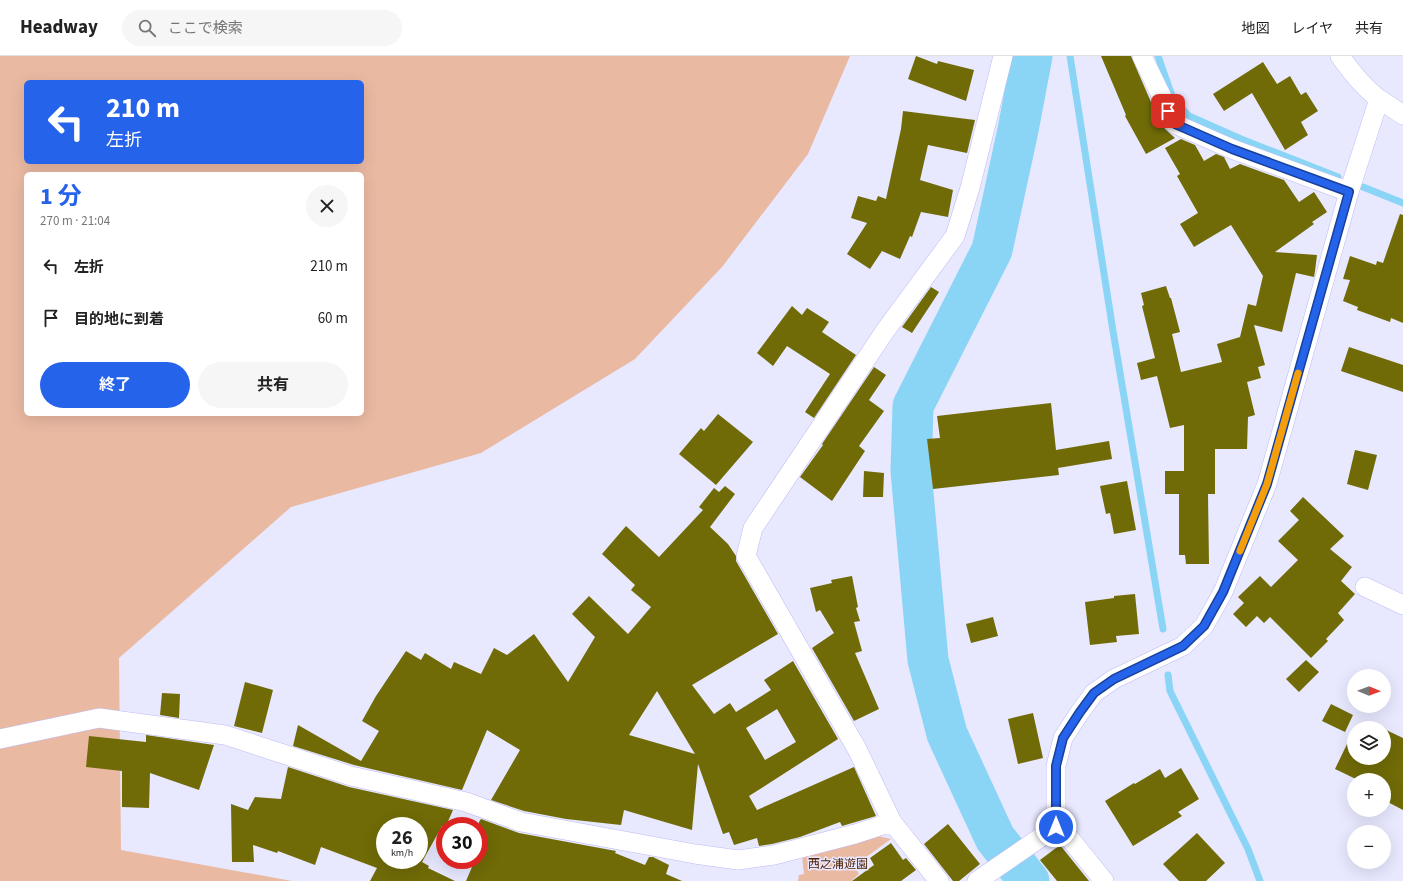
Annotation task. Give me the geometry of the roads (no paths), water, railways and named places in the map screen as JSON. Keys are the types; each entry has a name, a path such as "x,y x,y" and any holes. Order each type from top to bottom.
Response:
{"street":[{"path":"939,881 892,822 857,749 746,556 753,528 884,331 955,236 970,188 1003,56"},
{"path":"1142,56 1175,124 1232,149 1349,192"},
{"path":"1340,56 1356,79 1368,91 1403,115"},
{"path":"1050,831 1056,766 1063,738 1080,712 1094,693 1114,679 1183,646 1204,626 1223,592 1267,484 1349,192 1379,99"},
{"path":"1365,588 1403,605"},
{"path":"0,739 99,718 225,735 351,776 466,802 521,822 694,854 738,860 782,854 892,822"},
{"path":"977,881 1050,831"},
{"path":"1050,831 1071,840 1104,881"}],"waterway":[{"path":"1029,881 995,838 947,734 928,660 911,471 913,406 992,250 1018,130 1032,56"},
{"path":"1070,56 1113,331 1163,629"},
{"path":"1158,56 1172,96 1189,116 1241,139 1338,177"},
{"path":"1363,187 1403,203"},
{"path":"1168,675 1170,691 1248,849 1260,881"}],"park label":[{"name":"西之浦遊園","path":"838,864"}]}
